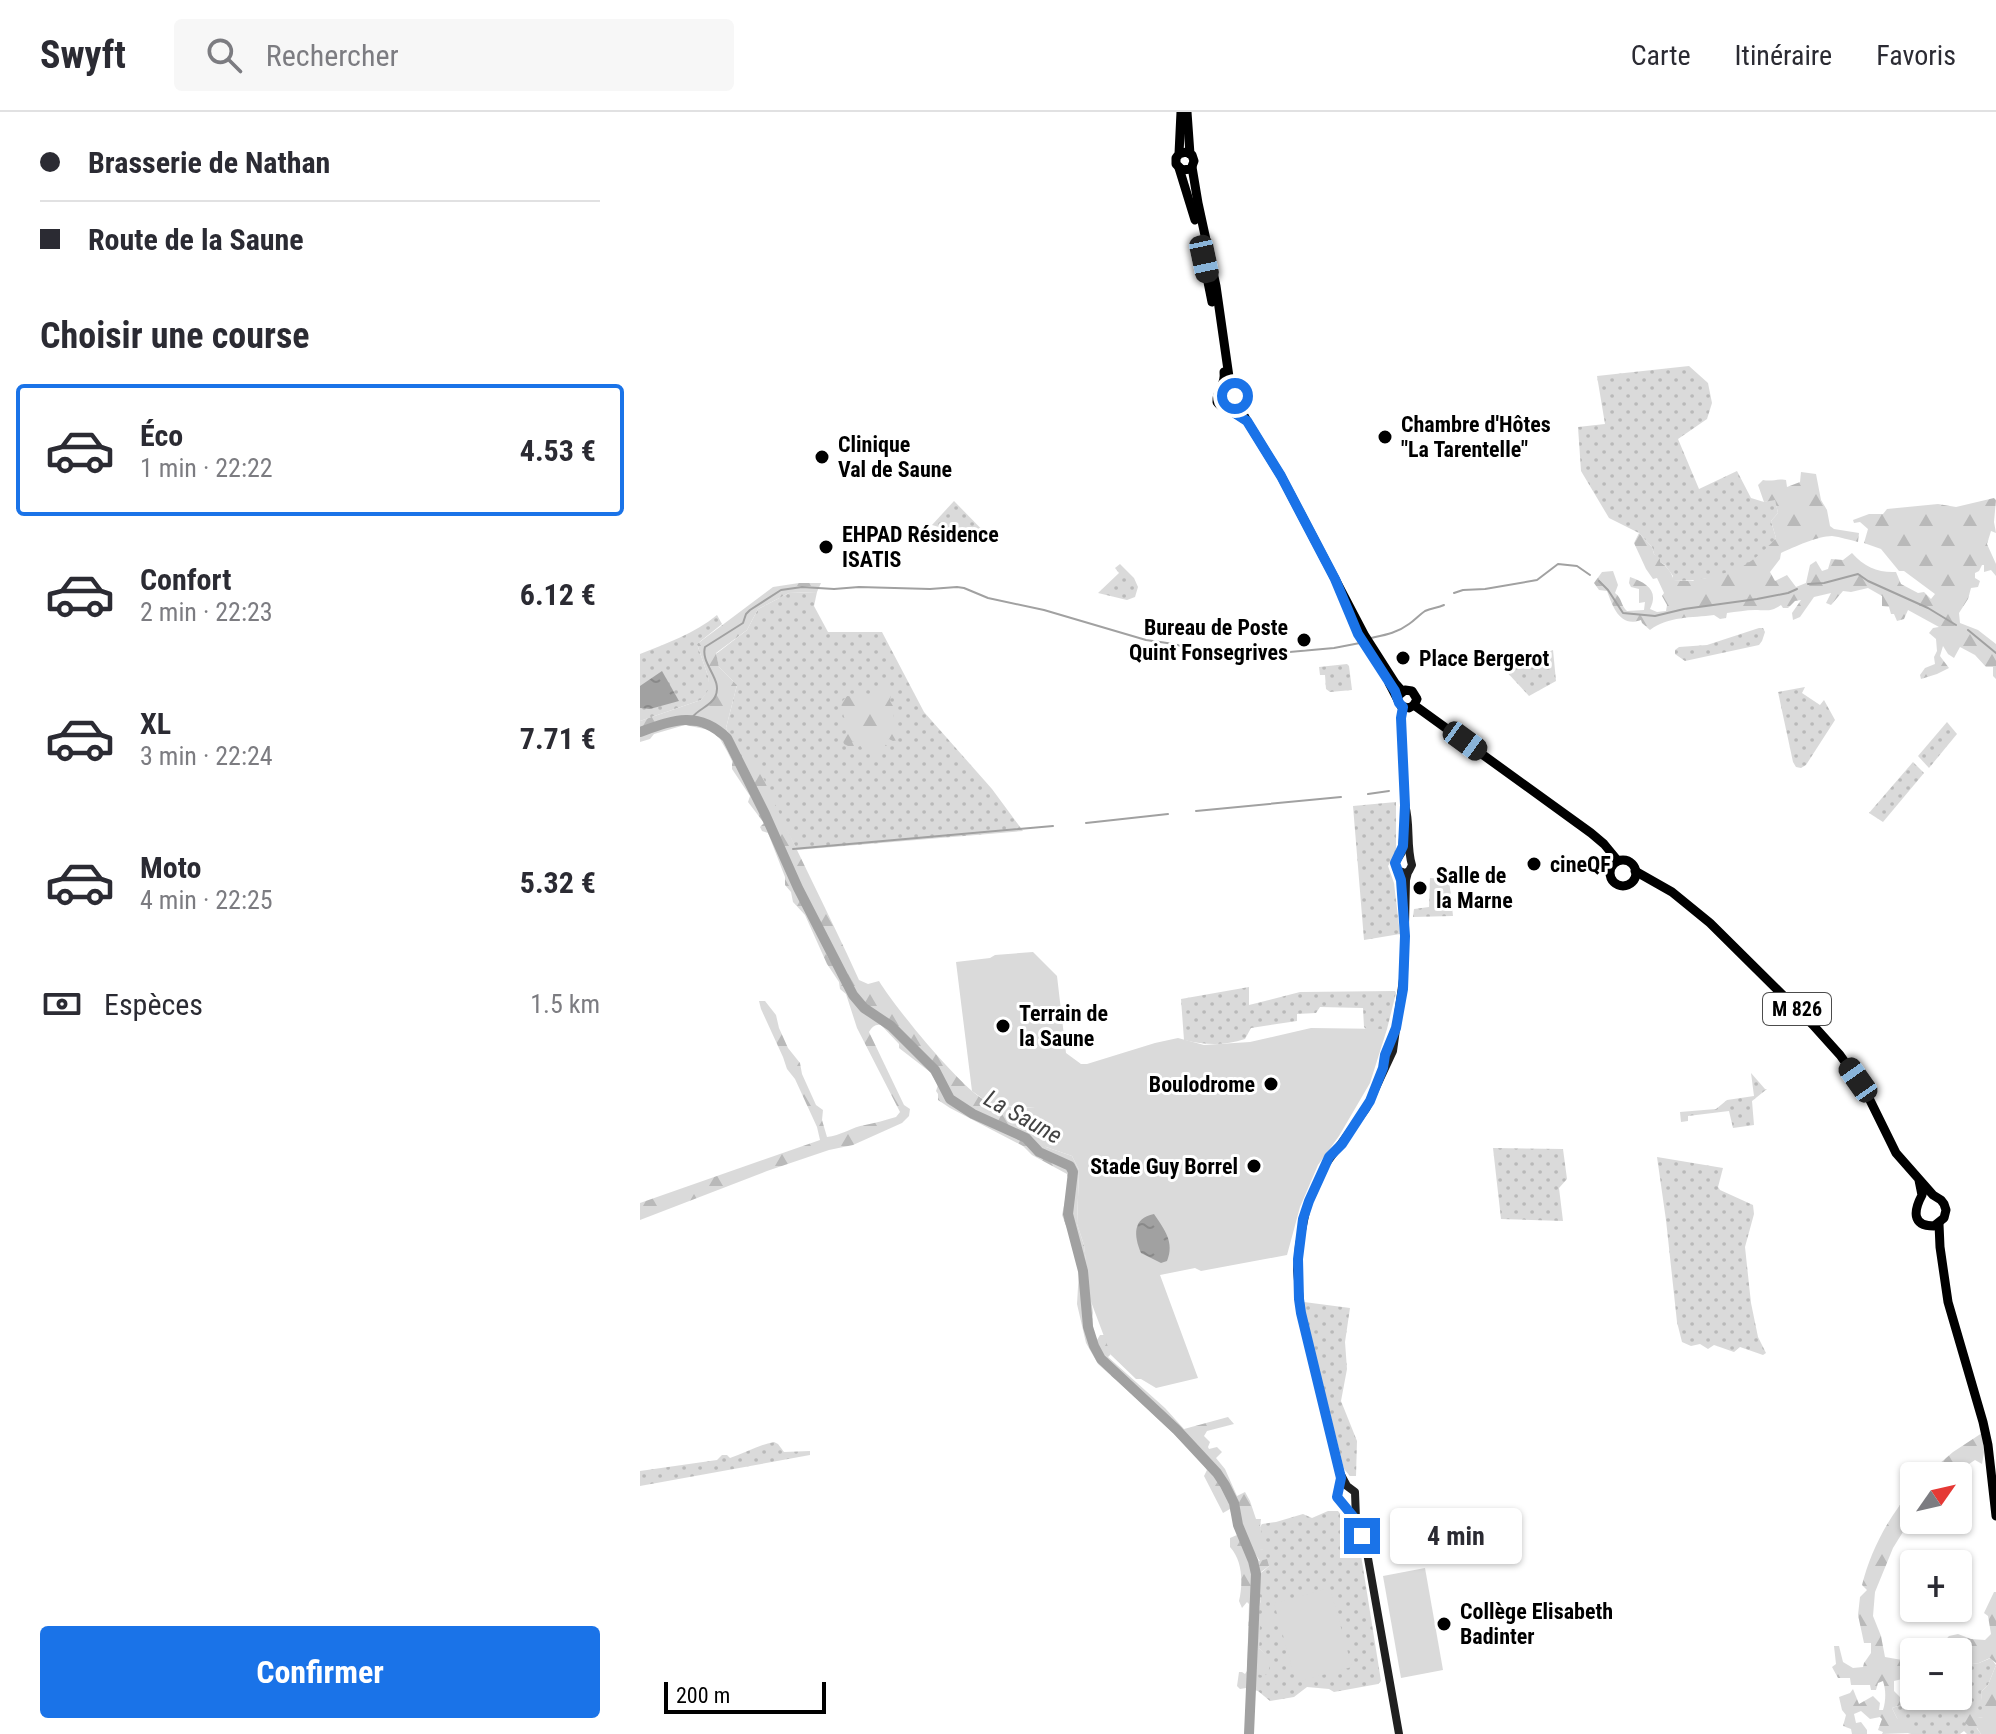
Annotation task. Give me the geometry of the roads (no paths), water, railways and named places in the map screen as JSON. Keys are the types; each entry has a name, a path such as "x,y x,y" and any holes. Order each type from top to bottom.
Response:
{"main road":[{"path":"1181,112 1185,154 1194,161 1192,167 1198,203 1234,395 1233,405 1227,408"},
{"path":"1185,154 1187,112"},
{"path":"1185,154 1175,161 1193,211 1225,374 1225,383 1217,395 1217,402 1247,421"},
{"path":"1179,168 1186,171 1192,167"},
{"path":"1220,391 1227,389 1234,395 1281,476 1371,646 1404,700 1598,838 1618,861 1629,862 1634,876 1627,885 1617,885 1610,877 1606,852 1598,838"},
{"path":"1610,869 1618,861"},
{"name":"M 826","path":"1634,876 1664,886 1692,907 1840,1055 1865,1090 1896,1153 1933,1195"},
{"path":"1919,1180 1922,1191 1915,1213 1920,1222 1934,1225 1944,1218 1945,1207 1941,1200 1933,1195 1921,1199"},
{"path":"1934,1225 1951,1316 1988,1445 1996,1516"}],"street":[{"path":"1404,700 1401,718 1408,817 1404,857"},
{"path":"1404,857 1395,863 1405,908"},
{"path":"1356,1520 1337,1497 1343,1484 1299,1299 1298,1259 1303,1219 1309,1201 1322,1175 1366,1109 1396,1028 1404,972 1408,872 1412,865 1404,857"},
{"path":"1397,870 1408,872"},
{"path":"1343,1484 1355,1492 1356,1520 1368,1553 1399,1734"},
{"path":"1343,1504 1354,1500"}],"water":[{"path":"662,671 679,701 650,709 640,708 640,686"},
{"path":"1154,1214 1165,1230 1170,1248 1167,1261 1161,1263 1141,1253 1137,1240 1138,1224"}],"waterway":[{"path":"1454,593 1537,580 1558,564 1577,566 1590,575"},
{"path":"1808,584 1858,574 1956,625"},
{"path":"1599,581 1623,613 1655,616 1797,589"},
{"path":"691,719 713,700 717,691 704,653 705,647 743,623 750,610 781,590 802,587 964,588 988,598 1200,652"},
{"path":"1371,638 1400,630 1425,611 1444,605"},
{"path":"1968,630 1996,653"},
{"path":"1267,654 1360,643"},
{"name":"La Saune","path":"640,732 685,720 706,724 727,738 853,995 864,1008 891,1026 935,1070 950,1099 973,1114 1026,1138 1039,1152 1070,1166 1073,1172 1068,1214 1083,1271 1088,1327 1094,1346 1101,1359 1177,1430 1217,1473 1234,1503 1238,1525 1253,1561 1256,1574 1249,1734"},
{"path":"1368,794 1389,791"},
{"path":"1196,811 1341,797"},
{"path":"1086,823 1168,814"},
{"path":"793,849 1053,826"}],"place":[{"name":"Chambre d'Hôtes \"La Tarentelle\"","path":"1385,437"},
{"name":"Clinique Val de Saune","path":"822,457"},
{"name":"EHPAD Résidence ISATIS","path":"826,547"},
{"name":"Bureau de Poste Quint Fonsegrives","path":"1304,640"},
{"name":"Place Bergerot","path":"1403,658"},
{"name":"cineQF","path":"1534,864"},
{"name":"Salle de la Marne","path":"1420,888"},
{"name":"Terrain de la Saune","path":"1003,1026"},
{"name":"Boulodrome","path":"1271,1084"},
{"name":"Stade Guy Borrel","path":"1254,1166"},
{"name":"Collège Elisabeth Badinter","path":"1444,1624"}]}
